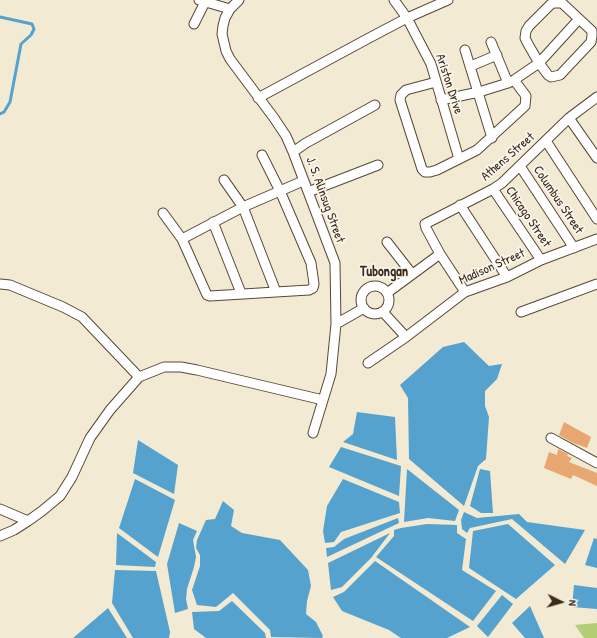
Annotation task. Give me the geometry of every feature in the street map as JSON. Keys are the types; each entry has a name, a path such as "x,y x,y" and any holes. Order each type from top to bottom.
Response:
{"street":[{"name":"J. S. Alinsug Street","path":"239,0 225,18 222,34 226,51 230,59 278,124 293,152 334,263 336,324 331,374 313,433"},
{"name":"Ariston Drive","path":"394,0 407,18 431,64 459,159"},
{"path":"258,98 407,18 448,0"},
{"path":"194,24 202,1 230,10"},
{"path":"562,3 592,31 591,42 560,75 551,77 539,63 525,38 526,31 551,4 562,3"},
{"path":"442,100 479,92 511,82 539,63 579,19"},
{"path":"436,82 406,90 402,93 400,100 422,169 425,172 430,172 477,150 492,138 525,106 526,96 511,82 491,42"},
{"path":"465,50 492,138"},
{"path":"470,66 497,55"},
{"name":"Athens Street","path":"440,254 425,226 426,222 493,189 520,166 570,118 597,97"},
{"path":"293,152 306,143 375,105"},
{"path":"570,118 597,158"},
{"path":"546,141 597,219"},
{"path":"163,213 182,239 207,295 309,290 313,288 312,264 280,191 262,155"},
{"path":"308,192 378,165"},
{"name":"Columbus Street","path":"520,166 574,248"},
{"path":"224,180 243,207 276,292"},
{"path":"182,239 243,207 303,181"},
{"name":"Chicago Street","path":"493,189 541,260"},
{"path":"460,205 507,277"},
{"path":"213,222 241,293"},
{"name":"Madison Street","path":"368,363 406,337 465,292 507,277 541,260 597,239"},
{"path":"387,242 412,274"},
{"path":"387,293 440,254 465,292"},
{"path":"0,284 10,285 63,306 82,316 139,377"},
{"path":"521,312 597,284"},
{"path":"374,286 382,288 387,293 389,299 388,306 383,312 377,314 370,313 364,308 362,302 363,294 368,289 374,286"},
{"path":"336,324 364,308"},
{"path":"383,312 406,337"},
{"path":"0,536 14,530 42,512 60,496 72,477 90,438 110,410 139,377 164,367 197,370 323,400"},
{"path":"551,438 597,463"},
{"path":"0,509 28,521"}],"green space":[{"path":"597,623 597,638 584,638 575,625"}],"water":[{"path":"464,342 489,366 502,364 497,379 485,391 485,406 489,417 486,459 478,466 464,506 409,459 408,398 400,385 443,347"},
{"path":"357,412 395,417 397,460 343,442 353,434"},
{"path":"138,440 178,465 174,494 133,473"},
{"path":"341,447 401,466 399,496 329,467"},
{"path":"407,469 459,510 455,521 428,518 404,522"},
{"path":"480,469 490,471 493,513 481,513 470,506"},
{"path":"135,479 175,500 158,557 119,528"},
{"path":"343,479 399,502 400,513 341,532 334,542 325,543 323,531 327,506"},
{"path":"223,501 234,510 231,526 242,533 280,540 308,570 311,586 307,601 306,614 316,622 323,636 322,638 271,637 270,630 233,593 216,607 197,605 192,590 200,566 200,555 196,548 197,540 206,520 215,519"},
{"path":"464,512 477,518 519,514 527,522 585,530 565,564 512,519 470,528 467,533 462,529 461,520"},
{"path":"398,518 399,523 327,557 326,548 334,547 344,539"},
{"path":"179,523 197,531 193,540 196,557 187,589 186,599 188,609 175,613 167,564"},
{"path":"427,524 457,525 457,533 466,539 462,570 496,591 473,621 376,557 394,536 394,530"},
{"path":"508,524 555,565 516,599 469,568 473,531"},
{"path":"117,533 156,562 155,567 116,565"},
{"path":"390,533 371,558 342,587 331,590 328,563"},
{"path":"594,538 597,539 597,568 585,565"},
{"path":"375,561 470,627 447,638 401,638 389,630 342,611 333,597 344,592"},
{"path":"115,570 156,571 170,632 169,638 133,638 112,603"},
{"path":"574,585 597,588 597,609 572,607"},
{"path":"502,595 513,604 488,637 477,626"},
{"path":"232,601 265,633 266,638 206,638 194,629 192,612 219,611"},
{"path":"530,606 544,638 525,638 512,623"},
{"path":"108,608 127,638 73,638"}],"building":[{"path":"564,422 591,437 587,448 573,443 559,435"},
{"path":"558,449 568,454 567,456 572,458 569,462 597,473 597,486 573,475 571,479 544,468 549,452 557,455"}],"waterway":[{"path":"0,17 32,24 34,29 31,35 21,44 10,102 4,112 0,114"}],"district":[{"name":"Tubongan","path":"384,272"}]}
